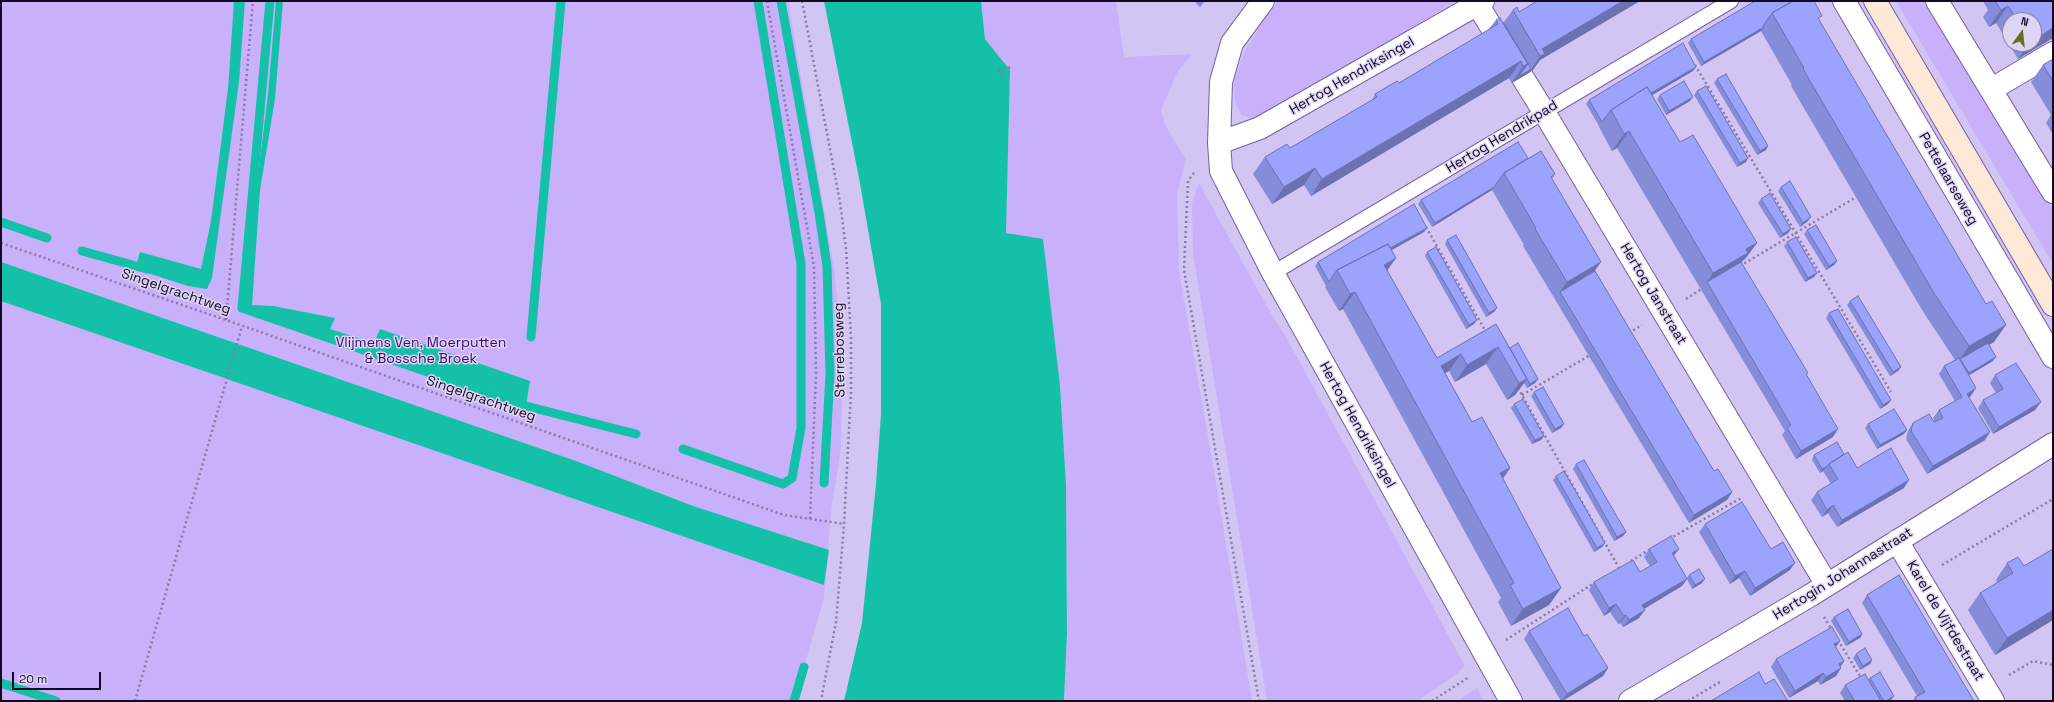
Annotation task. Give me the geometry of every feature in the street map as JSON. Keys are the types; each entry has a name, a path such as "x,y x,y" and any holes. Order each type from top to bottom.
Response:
{"street":[{"name":"Hertog Hendriksingel","path":"1263,1 1232,43 1221,82 1219,143 1221,171 1273,273 1511,701"},
{"name":"Pettelaarseweg","path":"1844,1 2053,357"},
{"name":"Pettelaarseweg","path":"1875,1 2053,305"},
{"path":"1937,1 1992,89 2053,192"},
{"name":"Hertog Hendriksingel","path":"1219,143 1260,128 1480,3"},
{"name":"Hertog Janstraat","path":"1480,3 1767,484 1819,590"},
{"path":"1992,89 2053,53"},
{"name":"Hertogin Johannastraat","path":"1630,701 1819,590 2053,444"},
{"name":"Karel de Vijfdestraat","path":"1897,541 1989,695"}],"lane":[{"name":"Hertog Hendrikpad","path":"1273,273 1731,1"}],"path":[{"path":"226,320 254,1"},
{"path":"767,1 814,267 816,374 810,520"},
{"name":"Sterrebosweg","path":"802,1 832,156 846,249 851,337 851,392 844,524 836,622 820,701"},
{"path":"1676,34 1891,392"},
{"path":"1001,76 999,71 1011,67"},
{"path":"1219,143 1206,156 1188,181 1184,270 1259,701"},
{"path":"1736,268 1864,192"},
{"path":"1407,193 1490,339"},
{"name":"Singelgrachtweg","path":"1,244 226,320 784,515 844,524"},
{"path":"1623,336 1664,313 1710,284"},
{"path":"136,701 242,326"},
{"path":"1522,395 1596,352"},
{"path":"1518,388 1619,568"},
{"path":"1666,541 1767,484"},
{"path":"1919,579 2053,499"},
{"path":"1612,572 1653,549"},
{"path":"1432,701 1488,658 1599,580"},
{"path":"1819,590 1825,618 1832,631"},
{"path":"1818,622 1832,614"},
{"path":"1836,637 1863,682"},
{"path":"1989,695 2033,661 2053,666"},
{"path":"1688,701 1720,681"}],"green space":[{"name":"Vlijmens Ven, Moerputten & Bossche Broek","path":"1,1 788,1 834,268 840,326 842,393 841,445 832,502 824,598 794,701 1,701"},
{"path":"981,1 1116,1 1124,57 1192,54 1178,71 1161,110 1165,125 1186,159 1177,194 1179,272 1252,701 1064,701 1067,633 1066,485 1060,386 1006,233 1010,70 985,39"},
{"path":"1279,1 1456,1 1269,115 1253,119 1241,115 1235,101 1234,81 1244,52 1267,16"},
{"path":"1896,1 1929,1 2053,210 2053,264"},
{"path":"1199,183 1266,305 1286,337 1465,666 1453,677 1417,701 1267,701 1193,252 1192,203"},
{"path":"1477,688 1484,701 1457,701"}],"shaded area":[{"path":"234,1 245,1 239,82 212,278 207,289 188,286 135,269 140,252 201,269 211,221 228,89"},
{"path":"276,1 283,1 275,99 260,190 252,305 273,306 335,318 330,329 374,343 380,329 530,381 526,406 242,308 268,94"},
{"path":"824,1 981,1 985,39 1010,70 1006,233 1043,239 1060,386 1066,485 1067,633 1064,701 844,701 862,623 876,484 881,414 881,304 859,178"},
{"path":"1,262 576,461 693,506 829,550 824,585 1,301"}],"building":[{"path":"1537,1 1623,1 1542,49 1545,54 1540,56 1513,10 1517,7 1519,12"},
{"path":"1755,1 1793,1 1772,13 1763,26 1764,27 1704,62 1691,39"},
{"path":"1793,1 1814,1 1822,16 1818,18 1986,304 1992,301 2006,325 1969,346 1934,293 1803,69 1804,68 1772,13"},
{"path":"1995,1 2053,1 2053,28 2042,35 2042,12 2012,12 2008,6 2001,10"},
{"path":"1500,18 1528,64 1523,66 1521,61 1322,179 1315,168 1284,187 1265,157 1287,144 1290,148 1377,97 1375,94 1397,81 1399,83 1498,24 1496,20"},
{"path":"1504,23 1531,69 1518,77 1528,64"},
{"path":"1683,43 1696,67 1651,93 1647,87 1611,110 1602,122 1589,100"},
{"path":"2053,59 2053,81 2043,65"},
{"path":"1726,74 1768,146 1760,151 1717,79"},
{"path":"1684,81 1693,97 1669,111 1660,95"},
{"path":"1706,86 1748,158 1740,163 1697,91"},
{"path":"1647,87 1680,142 1693,135 1757,243 1746,249 1748,253 1713,273 1629,131 1624,134 1611,110"},
{"path":"1518,142 1528,158 1504,173 1494,187 1435,223 1421,200"},
{"path":"1541,151 1555,174 1551,177 1601,262 1567,282 1504,173"},
{"path":"1790,181 1811,217 1803,223 1781,187"},
{"path":"1770,193 1791,229 1783,234 1761,199"},
{"path":"1414,204 1427,228 1390,248 1388,244 1337,270 1329,282 1318,262"},
{"path":"1816,225 1837,261 1829,266 1807,230"},
{"path":"1456,235 1497,308 1489,313 1447,240"},
{"path":"1796,237 1817,273 1808,278 1787,242"},
{"path":"1388,244 1396,258 1384,265 1437,358 1496,324 1527,379 1519,383 1498,347 1467,365 1461,354 1441,366 1472,422 1482,417 1510,468 1500,473 1561,588 1523,609 1510,585 1514,583 1355,292 1350,294 1337,270"},
{"path":"1436,247 1477,320 1469,325 1427,252"},
{"path":"1741,262 1808,373 1806,374 1838,429 1801,451 1787,428 1791,425 1707,282"},
{"path":"1595,271 1714,471 1718,469 1732,492 1694,515 1560,292"},
{"path":"1858,296 1901,367 1893,372 1850,301"},
{"path":"1838,309 1891,400 1883,405 1829,313"},
{"path":"1518,343 1538,379 1530,384 1510,348"},
{"path":"1988,343 1996,357 1969,373 1960,359"},
{"path":"1959,358 1976,388 1967,394 1990,432 1933,466 1911,431 1913,423 1929,414 1934,422 1943,418 1939,410 1962,397 1944,366"},
{"path":"2016,363 2041,402 1999,427 1983,400 2003,389 1995,375"},
{"path":"1543,387 1564,424 1555,429 1534,392"},
{"path":"1523,399 1544,436 1535,440 1514,404"},
{"path":"1894,409 1907,430 1880,445 1868,424"},
{"path":"1837,442 1844,454 1822,469 1814,455"},
{"path":"1891,448 1909,480 1842,520 1833,505 1827,510 1817,492 1838,479 1829,464 1848,452 1857,468"},
{"path":"1584,460 1626,532 1617,537 1576,464"},
{"path":"1564,471 1605,543 1597,548 1556,476"},
{"path":"1742,502 1771,549 1783,542 1795,563 1755,588 1745,571 1735,576 1705,524"},
{"path":"1671,536 1679,549 1672,553 1687,579 1642,605 1645,610 1629,620 1626,615 1624,616 1616,604 1609,608 1594,582 1633,560 1640,572 1657,562 1649,549"},
{"path":"2053,549 2053,610 2007,638 1980,593 2013,573 2007,563 2018,557 2024,566"},
{"path":"1699,569 1705,579 1695,585 1689,575"},
{"path":"1899,575 1974,701 1917,701 1915,697 1925,692 1867,595"},
{"path":"1568,608 1584,636 1587,634 1608,668 1567,694 1529,631"},
{"path":"1848,609 1862,634 1849,642 1834,617"},
{"path":"1832,627 1840,641 1834,644 1844,661 1839,664 1841,668 1826,677 1823,673 1795,691 1776,659"},
{"path":"1865,648 1872,660 1863,666 1856,654"},
{"path":"1759,672 1765,684 1774,679 1788,701 1711,701"},
{"path":"1880,672 1894,696 1886,701 1884,701 1870,678"},
{"path":"1865,674 1881,701 1852,701 1854,700 1845,685"}],"waterway":[{"path":"270,1 242,308 526,406 636,434"},
{"path":"531,337 561,1"},
{"path":"683,449 783,484 792,478 801,428 801,264 758,1"},
{"path":"781,1 827,266 830,374 824,483"},
{"path":"1,222 47,238"},
{"path":"82,251 147,269"},
{"path":"794,701 804,667"},
{"path":"1,683 56,701"}]}
